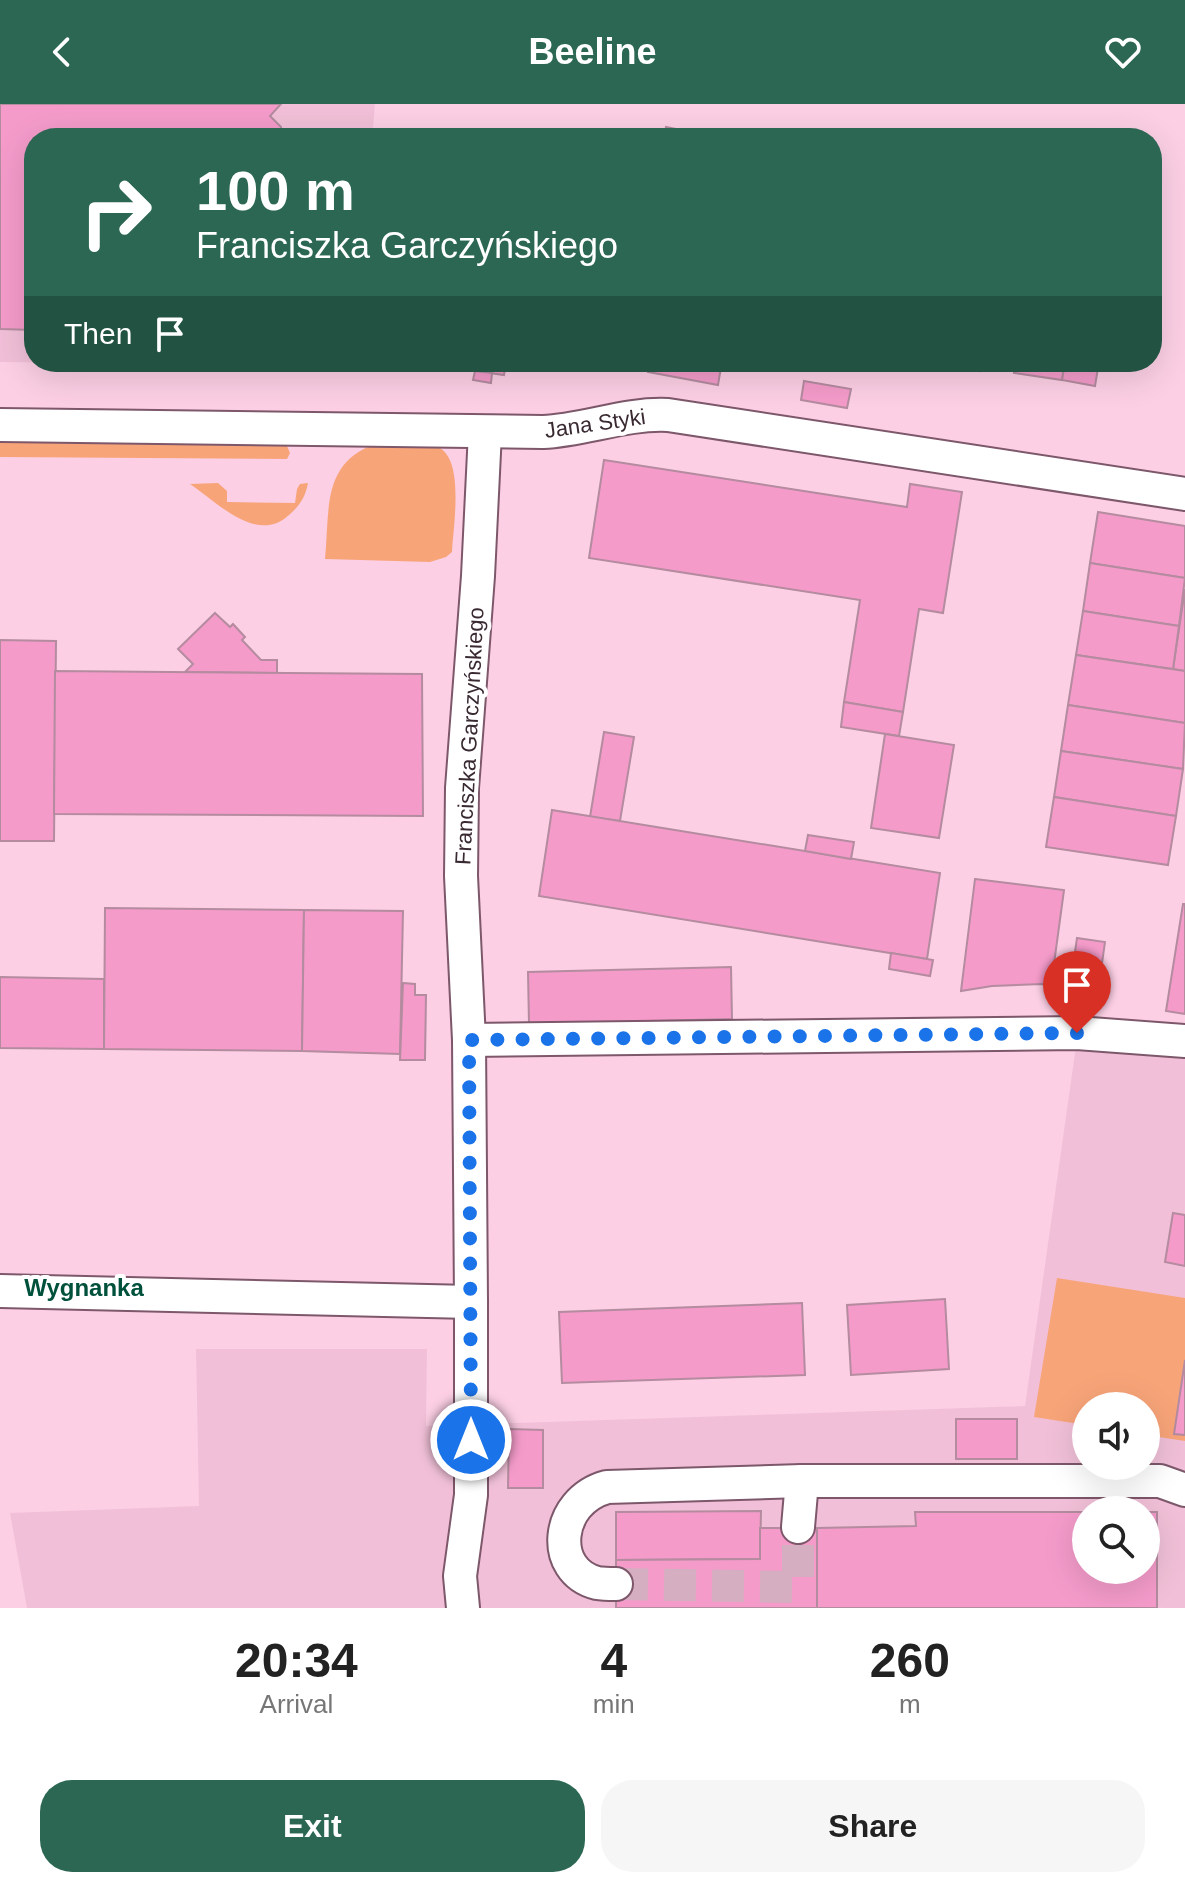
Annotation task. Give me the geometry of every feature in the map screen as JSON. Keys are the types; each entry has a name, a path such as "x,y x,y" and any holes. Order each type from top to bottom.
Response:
{"street":[{"name":"Jana Styki","path":"0,425 557,432 632,416 668,415 1185,494"},
{"name":"Franciszka Garczyńskiego","path":"463,1608 460,1576 471,1495 471,1302 469,1040 461,876 462,788 485,432"},
{"path":"469,1040 1077,1033 1185,1041"},
{"path":"0,1291 471,1302"},
{"path":"798,1527 802,1481"},
{"path":"604,1592 574,1566 565,1544 569,1516 574,1507 588,1494 607,1487 802,1481 1160,1481 1185,1490"}],"shaded area":[{"path":"0,104 375,104 373,128 24,128 24,362 0,362"},
{"path":"0,438 278,441 287,446 290,453 287,459 0,457"},
{"path":"378,443 428,444 445,452 451,462 456,493 452,552 446,557 430,562 325,559 329,505 338,475 346,462"},
{"path":"218,483 227,491 227,502 295,503 300,484 308,483 304,497 289,515 277,523 264,525 238,518 190,484"},
{"path":"1076,1046 1185,1057 1185,1608 27,1608 10,1513 199,1506 196,1349 427,1349 426,1426 1025,1406"},
{"path":"1057,1278 1185,1298 1185,1441 1160,1437 1160,1392 1072,1392 1072,1423 1034,1417"}],"building":[{"path":"0,104 281,104 270,116 281,128 24,128 24,330 0,329"},
{"path":"475,372 492,373 491,383 473,380"},
{"path":"648,372 720,372 718,385"},
{"path":"1014,372 1063,372 1062,380"},
{"path":"1063,372 1097,372 1095,386 1062,380"},
{"path":"804,381 851,389 847,408 801,400"},
{"path":"604,460 907,507 910,484 962,492 943,613 919,609 903,712 844,702 860,600 589,558"},
{"path":"1098,512 1185,526 1185,578 1090,563"},
{"path":"1090,563 1185,578 1179,626 1083,611"},
{"path":"1185,589 1185,671 1173,669"},
{"path":"1083,611 1179,626 1173,669 1076,655"},
{"path":"215,613 230,627 233,624 245,637 242,640 261,660 277,660 277,673 185,672 193,664 178,649"},
{"path":"0,640 56,641 54,841 0,841"},
{"path":"1076,655 1185,671 1185,723 1068,705"},
{"path":"55,671 422,674 423,816 54,814"},
{"path":"844,702 903,712 899,736 841,727"},
{"path":"1068,705 1185,723 1183,769 1061,751"},
{"path":"604,732 634,737 620,821 590,817"},
{"path":"885,734 954,745 939,838 871,828"},
{"path":"1061,751 1183,769 1176,816 1054,797"},
{"path":"1054,797 1176,816 1168,865 1046,847"},
{"path":"552,810 940,873 927,959 539,896"},
{"path":"808,835 854,842 851,859 805,851"},
{"path":"975,879 1064,890 1051,986 992,986 961,991"},
{"path":"1185,904 1185,1014 1166,1011"},
{"path":"105,908 304,910 302,1051 104,1049"},
{"path":"304,910 403,911 400,1054 302,1051"},
{"path":"1077,938 1105,942 1097,998 1069,994"},
{"path":"891,953 933,960 930,976 889,969"},
{"path":"731,967 732,1019 529,1024 528,972"},
{"path":"0,977 104,979 104,1049 0,1048"},
{"path":"403,983 415,984 415,995 426,995 425,1060 400,1060"},
{"path":"1173,1213 1185,1215 1185,1266 1165,1262"},
{"path":"945,1299 949,1369 851,1375 847,1305"},
{"path":"802,1303 805,1375 562,1383 559,1312"},
{"path":"1185,1360 1185,1435 1174,1434"},
{"path":"956,1419 1017,1419 1017,1459 956,1459"},
{"path":"509,1429 543,1430 543,1488 508,1488"},
{"path":"761,1511 760,1559 616,1560 616,1512"},
{"path":"915,1512 1072,1512 1072,1584 1157,1584 1157,1608 817,1608 817,1528 916,1526"},
{"path":"760,1528 817,1528 817,1608 616,1608 616,1560 760,1559"}],"tunnel":[{"path":"616,1584 798,1587 798,1527"}],"district":[{"name":"Wygnanka","path":"84,1288"}],"route":[{"path":"471,1440 469,1040 1077,1033"}]}
